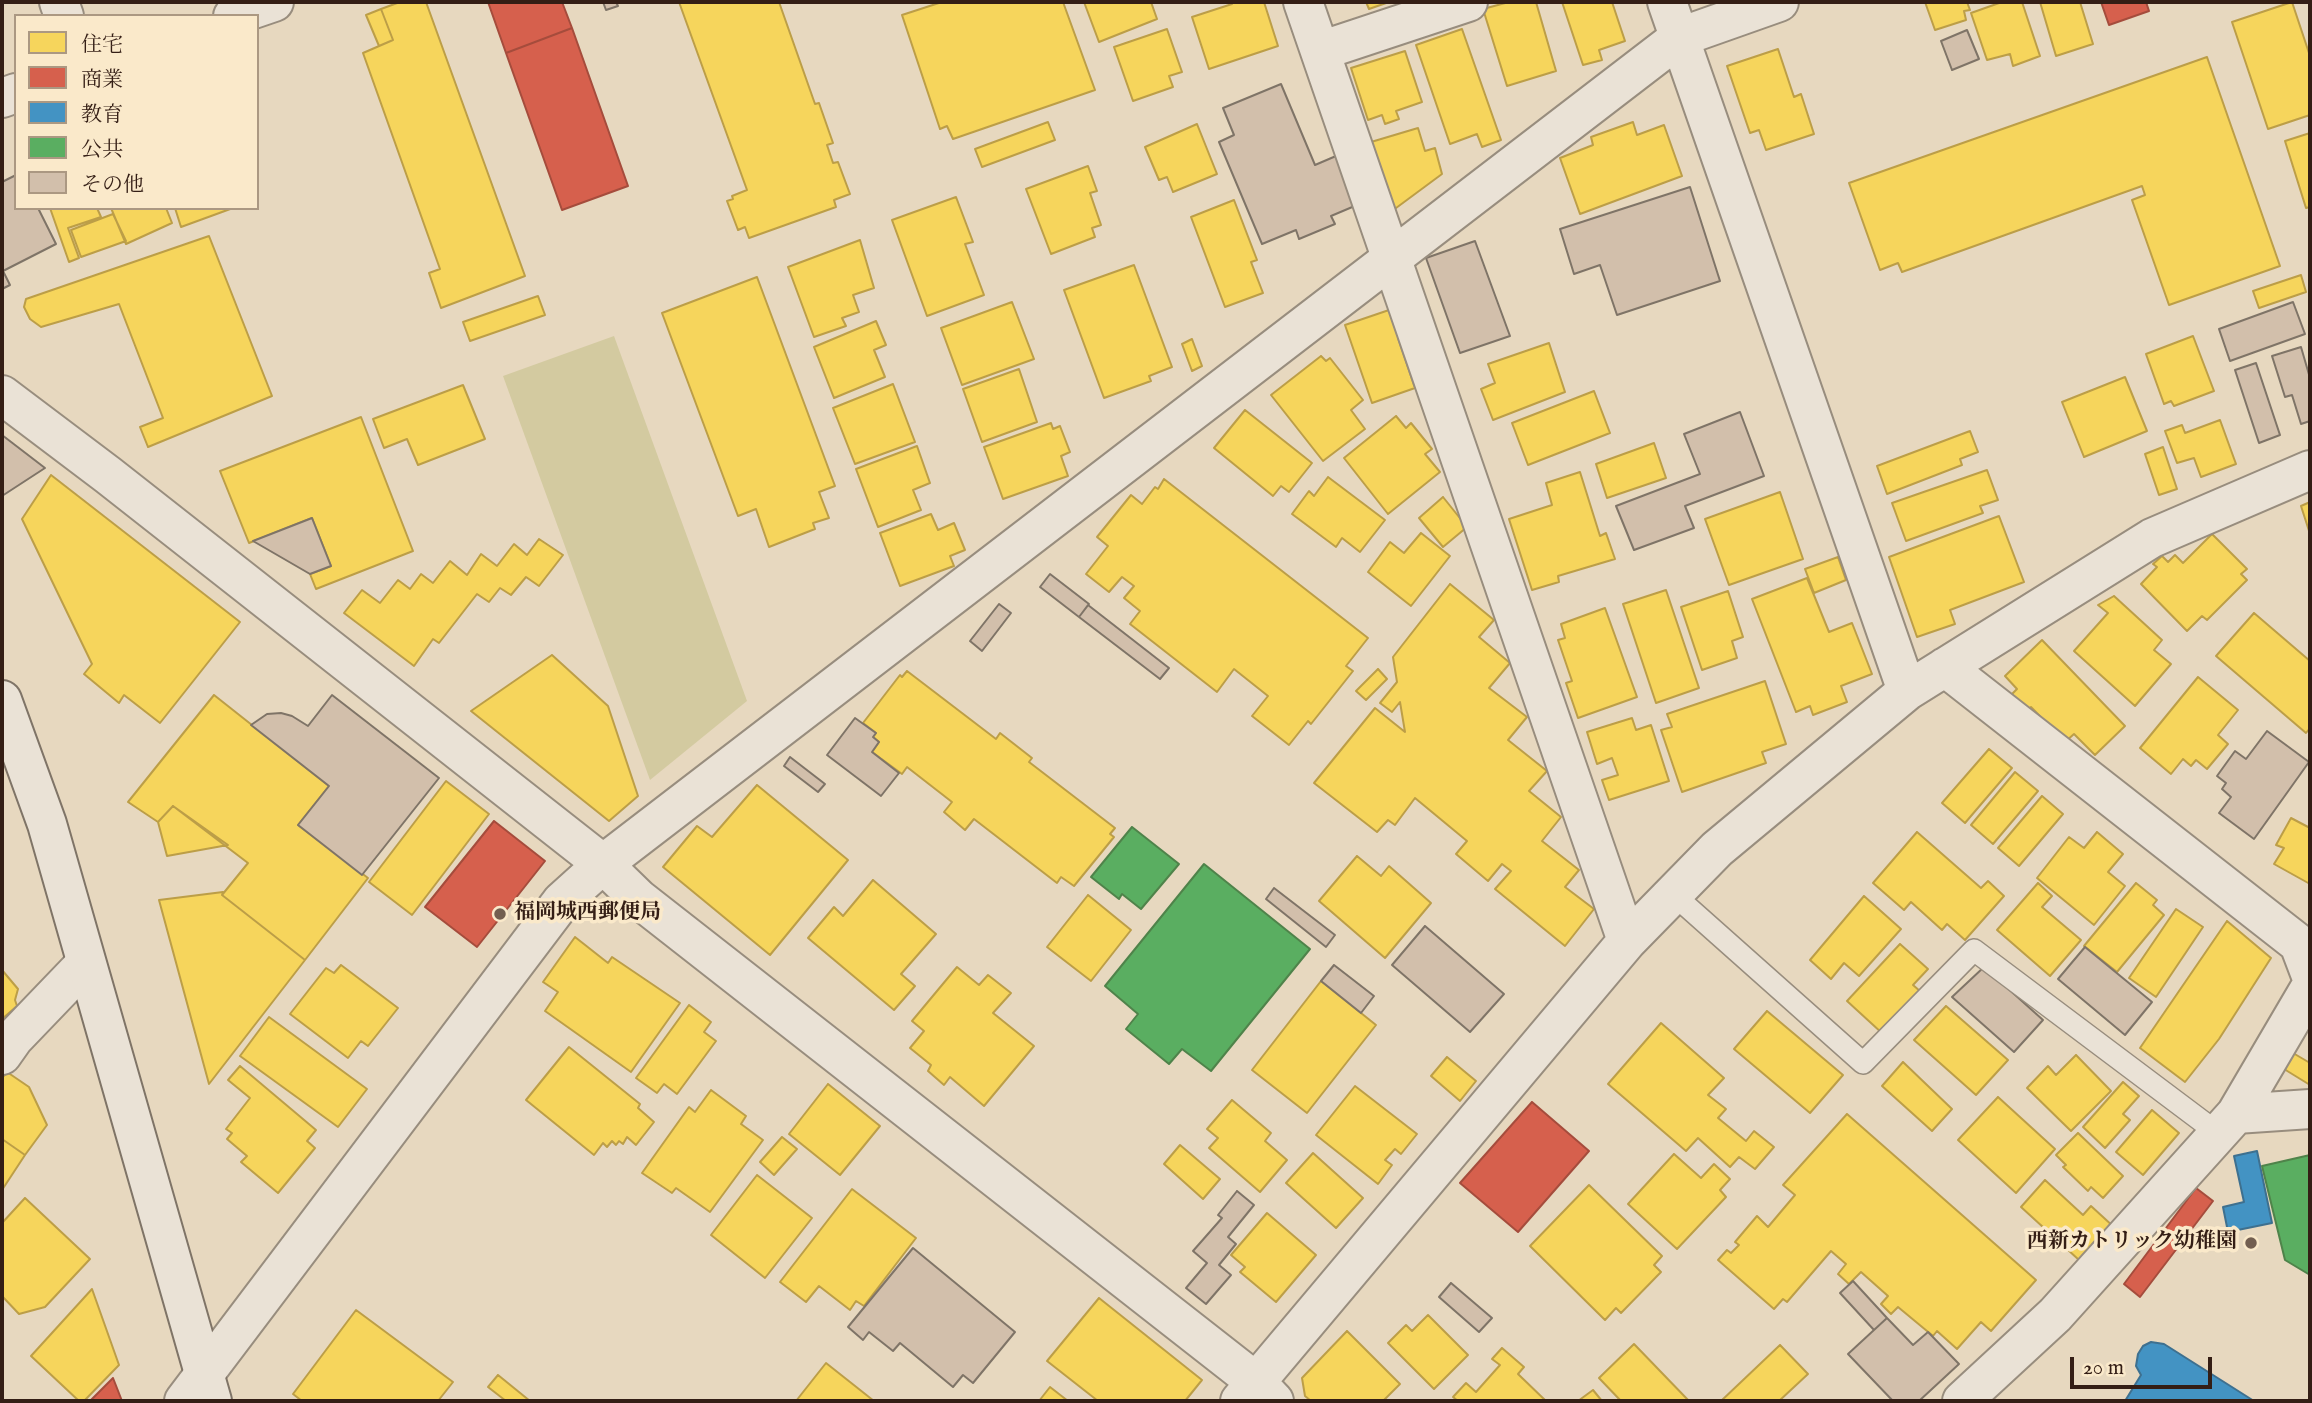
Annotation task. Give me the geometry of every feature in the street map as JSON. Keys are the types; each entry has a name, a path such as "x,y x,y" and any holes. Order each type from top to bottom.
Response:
{"street":[{"path":"239,14 274,2"},
{"path":"1303,2 1627,941"},
{"path":"1320,51 1468,2"},
{"path":"1667,2 1907,691"},
{"path":"200,1393 562,901 603,864 1680,37 1779,2"},
{"path":"2,395 108,475 603,864 639,899 1257,1395 1627,941 1717,849 1907,691 2152,538 2310,470"},
{"path":"1945,667 2299,944 2310,973"},
{"path":"2,700 47,824 200,1393"},
{"path":"2,1055 14,1038 86,963"},
{"path":"1962,1401 2054,1315 2228,1124 2310,988"},
{"path":"2228,1124 2310,1110"}],"lane":[{"path":"1673,894 1863,1063 1974,950 2228,1124"}],"shaded area":[{"path":"614,336 747,701 650,780 503,376"}],"building: 住宅":[{"path":"400,2 426,2 525,276 441,308 429,273 440,269 363,53 393,40 381,9"},
{"path":"679,2 779,2 815,104 819,103 833,143 827,145 833,163 838,162 850,194 834,200 836,207 749,238 745,227 738,230 727,201 747,190"},
{"path":"942,2 1063,2 1095,90 953,139 947,126 940,129 902,15"},
{"path":"1084,2 1151,2 1157,19 1099,42"},
{"path":"1231,2 1264,2 1278,46 1209,69 1192,17 1232,4"},
{"path":"1366,2 1389,2 1369,9"},
{"path":"1509,2 1536,2 1556,71 1507,86 1483,9"},
{"path":"1562,2 1612,2 1625,41 1599,50 1602,60 1583,65"},
{"path":"1925,2 1967,2 1970,10 1964,11 1966,20 1935,30"},
{"path":"2002,2 2022,2 2040,56 2013,66 2010,54 1987,60 1971,13"},
{"path":"2040,2 2080,2 2093,44 2056,56"},
{"path":"2292,2 2310,56 2310,115 2268,129 2232,22"},
{"path":"381,9 393,40 379,46 366,15"},
{"path":"1167,29 1182,72 1169,76 1173,87 1133,101 1114,47"},
{"path":"1462,29 1501,140 1482,147 1477,134 1450,144 1416,45"},
{"path":"1778,49 1794,97 1801,94 1814,134 1766,150 1759,130 1750,133 1727,66"},
{"path":"1405,51 1422,102 1396,111 1399,119 1385,124 1382,115 1368,120 1351,68"},
{"path":"2207,57 2280,266 2169,305 2132,200 2145,195 2142,186 1902,272 1898,263 1880,270 1849,183"},
{"path":"1048,122 1055,140 982,167 975,149"},
{"path":"1633,122 1637,135 1664,125 1682,176 1580,214 1560,158 1593,145 1591,137"},
{"path":"1197,124 1217,174 1173,192 1167,177 1159,180 1145,147"},
{"path":"1418,128 1425,151 1435,148 1442,174 1392,211 1371,142"},
{"path":"2310,133 2310,207 2306,208 2285,141"},
{"path":"1088,166 1097,191 1090,193 1101,225 1092,228 1095,237 1051,254 1026,189"},
{"path":"956,197 973,242 965,244 984,295 927,316 892,220"},
{"path":"1234,200 1257,260 1251,262 1263,293 1225,307 1191,217"},
{"path":"51,210 98,210 101,217 68,228 79,258 69,262"},
{"path":"112,210 167,210 172,223 126,244"},
{"path":"176,210 228,210 181,227"},
{"path":"113,214 126,241 81,257 71,230"},
{"path":"209,236 272,396 148,447 140,427 163,418 119,304 41,327 30,319 24,307 26,299"},
{"path":"860,240 874,288 853,295 859,312 842,318 846,326 814,337 788,267"},
{"path":"1134,265 1172,367 1149,376 1151,381 1104,398 1064,290"},
{"path":"2301,275 2306,292 2259,308 2253,291"},
{"path":"757,277 835,486 819,492 829,518 813,523 815,529 769,547 756,509 738,516 662,313"},
{"path":"538,296 545,315 470,341 463,322"},
{"path":"1012,302 1034,359 962,385 941,328"},
{"path":"1392,309 1402,336 1398,338 1415,388 1372,403 1345,325"},
{"path":"876,321 886,345 874,350 885,377 834,398 814,347"},
{"path":"2193,336 2214,391 2174,406 2171,401 2164,404 2146,354"},
{"path":"1192,339 1202,366 1192,371 1182,344"},
{"path":"1549,343 1565,392 1493,420 1481,389 1495,383 1488,364"},
{"path":"1321,356 1326,361 1330,358 1363,400 1351,410 1365,429 1323,461 1271,395"},
{"path":"1019,369 1037,422 982,442 963,389"},
{"path":"2125,377 2147,431 2084,457 2062,402"},
{"path":"893,384 915,442 855,464 833,408"},
{"path":"463,385 485,439 418,465 407,439 384,448 373,419"},
{"path":"1594,391 1610,433 1528,465 1512,423"},
{"path":"1245,410 1312,463 1289,492 1281,486 1273,496 1214,448"},
{"path":"1396,416 1406,428 1411,423 1432,449 1425,454 1440,472 1388,514 1344,458"},
{"path":"361,417 413,551 316,589 310,574 331,566 312,518 249,543 220,471"},
{"path":"2220,420 2236,464 2201,477 2194,458 2177,463 2165,431 2182,425 2185,433"},
{"path":"1051,423 1053,429 1060,426 1070,452 1061,456 1068,476 1003,499 984,447"},
{"path":"1970,431 1978,452 1960,459 1962,465 1887,494 1877,466"},
{"path":"1654,443 1666,478 1607,498 1596,464"},
{"path":"917,446 930,483 913,490 921,510 878,527 856,469"},
{"path":"2163,447 2177,489 2159,495 2145,454"},
{"path":"1987,470 1998,500 1980,506 1983,513 1906,541 1892,503"},
{"path":"1580,472 1600,536 1606,533 1615,559 1558,576 1559,582 1532,590 1509,519 1552,505 1546,483"},
{"path":"51,475 240,622 160,723 124,695 119,703 84,674 92,664 22,519"},
{"path":"1328,477 1385,520 1360,552 1342,538 1336,547 1292,514 1309,491 1314,496"},
{"path":"1164,479 1368,638 1346,666 1353,671 1311,724 1308,721 1289,745 1252,716 1268,696 1234,669 1217,692 1130,624 1140,611 1124,598 1134,586 1122,577 1109,592 1086,574 1108,546 1097,537 1131,495 1142,504 1155,487 1158,489"},
{"path":"1780,492 1803,559 1729,585 1705,519"},
{"path":"1443,497 1467,527 1443,547 1419,518"},
{"path":"2310,502 2310,534 2301,506"},
{"path":"931,514 938,530 954,523 965,550 950,556 954,566 900,586 880,533"},
{"path":"1999,516 2024,582 1950,610 1955,624 1917,637 1889,557"},
{"path":"1421,533 1450,556 1411,606 1368,572 1390,542 1404,553"},
{"path":"2212,534 2247,569 2241,574 2247,580 2207,620 2202,616 2187,631 2141,584 2157,567 2153,564 2162,556 2168,562 2175,555 2183,563"},
{"path":"539,539 563,555 539,586 526,577 511,595 500,588 489,602 477,594 439,643 433,639 414,666 344,613 362,590 380,603 398,580 410,589 421,574 433,583 450,561 467,575 481,554 497,566 514,544 527,555"},
{"path":"1838,557 1846,580 1814,593 1805,569"},
{"path":"1807,578 1829,632 1852,623 1872,674 1841,686 1847,702 1813,715 1810,706 1796,712 1752,599"},
{"path":"1450,584 1494,620 1479,637 1510,663 1489,688 1527,717 1508,740 1547,771 1529,791 1561,817 1542,841 1579,870 1565,887 1594,909 1565,946 1495,889 1511,871 1502,864 1488,881 1456,854 1467,841 1415,798 1395,825 1388,820 1377,832 1314,783 1375,708 1405,732 1400,702 1392,712 1380,703 1397,682 1393,657"},
{"path":"1666,590 1699,688 1656,703 1623,604"},
{"path":"1728,591 1743,637 1732,641 1737,658 1702,670 1681,607"},
{"path":"2114,596 2162,640 2154,650 2171,664 2135,706 2074,651 2108,613 2098,605"},
{"path":"1605,608 1637,697 1578,718 1566,683 1572,681 1558,640 1565,638 1561,624"},
{"path":"2254,613 2310,661 2310,728 2306,733 2216,656"},
{"path":"2042,640 2125,726 2095,755 2074,734 2065,742 2031,707 2026,712 2010,696 2017,689 2005,676"},
{"path":"552,655 608,706 638,796 609,821 471,711"},
{"path":"1378,669 1387,679 1366,700 1356,691"},
{"path":"907,671 996,739 1000,733 1032,758 1029,762 1115,828 1110,834 1114,837 1074,886 1061,877 1057,883 974,819 965,830 944,812 952,802 907,767 902,774 872,752 879,742 873,737 876,733 863,723 900,675 902,677"},
{"path":"2198,677 2238,710 2218,735 2228,744 2207,769 2196,760 2191,766 2183,759 2171,774 2140,748"},
{"path":"1765,681 1786,744 1762,752 1766,763 1682,792 1661,730 1672,727 1667,714"},
{"path":"214,695 329,786 298,825 368,878 305,960 222,895 248,863 173,806 158,822 128,802"},
{"path":"1632,718 1636,730 1651,725 1669,781 1609,800 1602,780 1618,775 1612,758 1597,764 1587,732"},
{"path":"1989,749 2012,768 1965,823 1942,803"},
{"path":"2015,772 2038,791 1993,844 1971,825"},
{"path":"446,781 489,814 412,915 369,882"},
{"path":"757,785 848,860 770,955 663,867 697,826 712,837"},
{"path":"2042,796 2063,814 2019,866 1998,848"},
{"path":"173,806 228,845 167,856 158,822"},
{"path":"2291,818 2310,828 2310,884 2274,864 2284,848 2276,845"},
{"path":"1917,832 1981,888 1988,881 2004,896 1965,940 1947,924 1942,930 1911,902 1904,910 1873,883"},
{"path":"2097,832 2123,854 2108,872 2125,886 2094,925 2037,878 2069,837 2084,848"},
{"path":"1357,856 1381,876 1389,866 1431,903 1385,958 1319,901"},
{"path":"873,880 936,934 901,974 915,986 894,1010 808,938 834,907 843,916"},
{"path":"2038,883 2052,896 2042,907 2081,940 2050,976 1997,930"},
{"path":"2136,883 2157,900 2153,905 2164,915 2117,972 2084,946"},
{"path":"223,892 222,895 305,960 209,1084 159,900"},
{"path":"1088,895 1131,930 1091,981 1047,947"},
{"path":"1864,896 1901,929 1859,976 1844,963 1831,979 1810,960"},
{"path":"2176,909 2203,927 2156,997 2129,978"},
{"path":"2227,921 2271,958 2219,1039 2185,1082 2140,1048"},
{"path":"575,937 608,963 612,957 680,1003 631,1072 545,1011 558,992 543,982"},
{"path":"1900,944 1928,969 1913,985 1921,992 1883,1034 1847,1001"},
{"path":"341,965 398,1008 368,1046 361,1041 348,1058 290,1014 326,968 334,973"},
{"path":"957,967 979,985 988,975 1011,993 993,1013 1034,1046 984,1106 950,1077 944,1085 928,1071 931,1065 910,1048 924,1031 912,1021"},
{"path":"2,970 18,989 15,1000 17,1006 2,1019"},
{"path":"1321,981 1376,1025 1307,1113 1252,1070"},
{"path":"689,1005 711,1022 704,1032 716,1041 677,1094 664,1084 657,1093 636,1078"},
{"path":"1946,1006 2008,1060 1976,1095 1914,1040"},
{"path":"1767,1011 1843,1075 1810,1113 1734,1049"},
{"path":"269,1017 367,1089 338,1127 240,1056"},
{"path":"1661,1023 1724,1078 1708,1095 1726,1109 1718,1118 1746,1141 1754,1131 1774,1147 1755,1169 1739,1157 1730,1167 1698,1138 1686,1151 1608,1084"},
{"path":"569,1047 640,1104 638,1108 654,1122 636,1145 627,1137 623,1144 619,1141 616,1145 612,1141 607,1147 603,1143 594,1155 526,1100"},
{"path":"2293,1053 2310,1063 2310,1085 2284,1069"},
{"path":"2076,1055 2111,1091 2071,1131 2027,1088 2048,1066 2056,1075"},
{"path":"1447,1057 1476,1081 1460,1101 1431,1076"},
{"path":"1903,1062 1952,1109 1932,1131 1882,1086"},
{"path":"240,1066 316,1130 307,1141 315,1148 278,1193 241,1162 247,1156 227,1139 232,1133 226,1129 250,1098 228,1080"},
{"path":"7,1072 29,1087 47,1125 25,1155 2,1139 2,1078"},
{"path":"2123,1082 2139,1096 2123,1114 2130,1120 2105,1148 2083,1127"},
{"path":"828,1084 880,1126 840,1175 789,1134"},
{"path":"1355,1086 1417,1134 1401,1154 1395,1149 1385,1160 1392,1165 1378,1184 1316,1135"},
{"path":"711,1090 746,1116 741,1124 763,1140 710,1212 676,1188 672,1193 642,1173 689,1107 695,1112"},
{"path":"1998,1097 2055,1149 2016,1193 1958,1140"},
{"path":"1232,1100 1271,1133 1265,1141 1287,1160 1260,1192 1209,1148 1218,1138 1207,1129"},
{"path":"2152,1110 2179,1133 2143,1175 2116,1152"},
{"path":"1847,1114 2036,1280 1991,1331 1981,1322 1957,1349 1937,1331 1933,1336 1898,1307 1891,1314 1881,1304 1888,1296 1861,1272 1849,1284 1838,1274 1846,1264 1831,1251 1787,1302 1783,1299 1774,1309 1718,1260 1727,1250 1731,1253 1739,1245 1735,1242 1757,1216 1768,1227 1795,1195 1783,1185"},
{"path":"2078,1133 2123,1176 2103,1198 2091,1187 2088,1191 2063,1167 2066,1165 2056,1155"},
{"path":"782,1137 797,1149 774,1175 760,1162"},
{"path":"2,1139 25,1155 2,1190"},
{"path":"1180,1145 1220,1179 1203,1199 1164,1164"},
{"path":"1313,1153 1363,1198 1336,1228 1286,1183"},
{"path":"1674,1154 1701,1178 1714,1164 1730,1179 1720,1190 1726,1197 1677,1249 1628,1204"},
{"path":"757,1175 812,1218 765,1278 711,1235"},
{"path":"2045,1180 2083,1215 2091,1206 2115,1228 2095,1251 2091,1246 2079,1260 2021,1207"},
{"path":"1589,1185 1662,1256 1654,1265 1661,1272 1621,1313 1616,1308 1605,1320 1530,1246"},
{"path":"852,1189 916,1238 864,1306 856,1301 850,1310 819,1286 806,1302 780,1282"},
{"path":"25,1198 90,1259 45,1307 19,1314 2,1296 2,1223"},
{"path":"1267,1213 1316,1255 1276,1302 1240,1272 1245,1267 1231,1255"},
{"path":"92,1289 119,1365 84,1401 79,1401 31,1356"},
{"path":"1099,1298 1202,1380 1185,1401 1098,1401 1047,1361"},
{"path":"356,1310 453,1382 438,1401 302,1401 293,1394"},
{"path":"1428,1315 1468,1355 1434,1389 1388,1343 1406,1325 1412,1331"},
{"path":"1347,1331 1400,1384 1383,1401 1311,1401 1305,1396 1302,1378"},
{"path":"1634,1344 1689,1401 1621,1401 1599,1378"},
{"path":"1780,1345 1808,1374 1779,1401 1721,1401"},
{"path":"1502,1348 1524,1367 1518,1374 1546,1401 1458,1401 1453,1397 1466,1383 1476,1392 1500,1365 1492,1359"},
{"path":"826,1363 874,1401 796,1401"},
{"path":"498,1375 530,1401 506,1401 488,1387"},
{"path":"1050,1387 1068,1401 1039,1401"},
{"path":"1593,1390 1602,1401 1578,1401"}],"building: 商業":[{"path":"488,2 562,2 572,28 506,53"},
{"path":"2101,2 2146,2 2149,11 2109,25"},
{"path":"572,28 628,186 562,210 506,53"},
{"path":"494,821 545,861 477,947 425,907"},
{"path":"1532,1102 1589,1151 1518,1232 1460,1183"},
{"path":"2196,1188 2213,1201 2140,1297 2124,1284"},
{"path":"113,1378 122,1401 90,1401"}],"building: 教育":[{"path":"2257,1151 2272,1223 2228,1232 2223,1207 2244,1202 2234,1156"},
{"path":"2151,1342 2164,1344 2254,1401 2125,1401 2141,1375 2136,1366 2138,1354 2143,1346"}],"building: 公共":[{"path":"1132,827 1179,864 1141,909 1122,894 1119,899 1091,877"},
{"path":"1204,864 1310,949 1211,1071 1182,1049 1169,1064 1126,1029 1138,1014 1105,986"},
{"path":"2310,1155 2310,1275 2285,1260 2262,1166"}],"building: その他":[{"path":"603,2 616,2 618,6 606,10"},
{"path":"1967,30 1979,59 1952,70 1941,41"},
{"path":"1281,84 1315,165 1336,156 1357,205 1331,216 1335,224 1299,239 1296,230 1262,244 1219,142 1234,135 1223,108"},
{"path":"14,176 14,210 39,210 56,244 3,271 10,285 2,289 2,182"},
{"path":"1690,187 1720,281 1617,315 1600,265 1574,274 1560,229"},
{"path":"1475,241 1510,336 1460,353 1426,258"},
{"path":"2293,302 2305,334 2230,361 2219,329"},
{"path":"2301,347 2310,378 2310,421 2301,424 2292,395 2285,397 2272,356"},
{"path":"2256,363 2280,435 2259,443 2235,370"},
{"path":"1740,412 1764,476 1685,506 1694,528 1634,550 1616,506 1700,474 1684,434"},
{"path":"2,435 45,468 2,496"},
{"path":"312,518 331,566 310,574 253,541"},
{"path":"1050,574 1089,604 1079,617 1040,587"},
{"path":"999,604 1011,613 982,651 970,641"},
{"path":"1088,605 1169,668 1160,679 1079,617"},
{"path":"332,695 439,778 362,875 298,825 329,786 251,725 267,714 281,713 308,726"},
{"path":"855,718 876,733 873,737 879,742 872,752 899,773 881,796 827,755"},
{"path":"2267,731 2309,762 2254,839 2219,813 2231,797 2222,789 2226,783 2217,776 2235,751 2246,759"},
{"path":"790,757 825,784 818,792 784,766"},
{"path":"1274,888 1335,935 1326,947 1266,899"},
{"path":"1425,926 1504,994 1470,1032 1392,965"},
{"path":"2085,947 2152,1002 2125,1035 2058,979"},
{"path":"1334,965 1374,996 1361,1013 1321,981"},
{"path":"1984,967 2043,1020 2014,1052 1952,997"},
{"path":"1237,1191 1254,1205 1228,1237 1236,1244 1219,1265 1231,1275 1206,1304 1186,1288 1207,1263 1193,1251 1222,1218 1218,1215"},
{"path":"913,1248 1015,1332 973,1383 963,1375 953,1387 900,1343 893,1351 869,1332 863,1340 848,1327"},
{"path":"1853,1281 1887,1318 1874,1330 1840,1293"},
{"path":"1451,1283 1492,1318 1479,1332 1439,1297"},
{"path":"1887,1318 1913,1345 1928,1332 1959,1364 1919,1401 1893,1401 1848,1354"}],"place":[{"name":"福岡城西郵便局","path":"500,914"},
{"name":"西新カトリック幼稚園","path":"2251,1243"}]}
